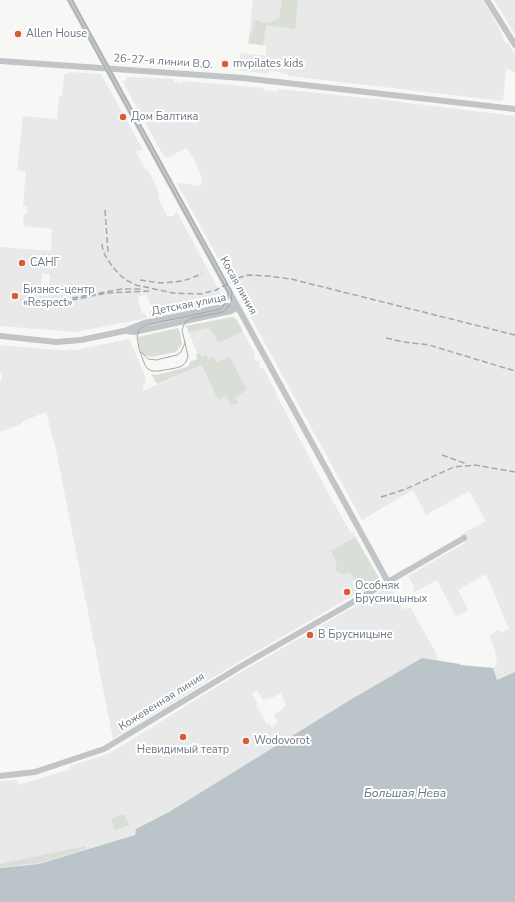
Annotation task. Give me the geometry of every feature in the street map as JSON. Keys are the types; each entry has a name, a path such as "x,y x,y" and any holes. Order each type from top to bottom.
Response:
{"street":[{"name":"Косая линия","path":"70,0 388,582"},
{"path":"487,0 515,45"},
{"name":"26-27-я линии В.О.","path":"0,61 243,78 515,109"},
{"name":"Детская улица","path":"0,336 68,342 133,329 144,323 227,306 238,307"},
{"name":"Кожевенная линия","path":"0,776 35,772 109,747 243,665 464,538"}],"shaded area":[{"path":"253,0 483,0 499,28 505,43 509,44 515,55 515,72 506,68 503,101 289,76 280,72 269,71 268,74 238,70 240,53 266,56 266,46 248,44"},
{"path":"282,0 298,0 295,29 266,25 263,45 249,43 250,35 252,35 254,19 268,23 279,18"},
{"path":"494,0 515,0 515,34"},
{"path":"69,72 101,74 143,150 135,151 146,170 148,170 158,190 157,191 160,196 158,197 167,216 173,216 177,212 220,292 216,303 213,305 150,318 149,312 152,311 147,294 138,297 142,314 145,313 147,318 75,332 0,326 0,247 51,251 52,229 23,226 24,214 27,214 27,206 23,205 26,171 17,170 23,116 57,119 59,96 62,96 64,74 69,74","holes":["42,274 50,274 48,296 40,296"]},
{"path":"128,77 174,79 174,82 179,83 182,83 183,81 263,88 263,90 278,92 278,89 515,116 515,672 497,680 493,668 497,665 495,649 489,635 499,630 501,633 509,629 486,574 458,590 468,610 456,616 437,580 414,592 414,586 408,576 465,543 460,535 486,521 469,491 426,515 413,490 362,520 178,185 179,183 201,186 202,178 194,159 186,148 167,158 164,157 123,82"},
{"path":"231,317 236,319 255,354 254,357 256,361 259,360 260,363 258,365 260,368 263,368 327,491 351,533 353,532 380,580 240,661 113,739 56,450 46,412 0,432 0,382 2,373 0,373 0,345 55,350 76,350 128,339 130,340 146,379 143,391 202,365 186,326"},
{"path":"233,317 236,319 243,331 219,343 209,328 189,332 186,326"},
{"path":"178,328 182,343 176,352 151,357 144,355 141,352 138,337"},
{"path":"199,353 202,357 206,355 208,359 214,357 217,363 229,356 247,390 235,397 238,403 231,405 226,396 218,400 202,365 157,384 151,374 157,375 187,367 191,360 197,359 196,355"},
{"path":"355,537 380,580 361,591 350,572 344,575 335,569 337,563 331,551"},
{"path":"390,586 403,609 411,608 437,655 437,660 422,658 350,700 169,812 136,829 135,835 39,864 0,868 0,781 16,780 18,785 71,769 70,766 110,753 236,675","holes":["257,690 263,700 272,698 281,693 286,706 274,715 278,722 273,725 274,726 272,728 269,723 267,724 256,705 258,703 252,694"]},
{"path":"124,814 129,825 115,830 111,819"},
{"path":"85,846 86,849 38,863 0,867 0,864"}],"water":[{"name":"Большая Нева","path":"422,658 460,665 493,668 497,680 515,672 515,902 0,902 0,868 39,864 135,835 136,829 169,812 350,700"}],"tram line":[{"path":"68,0 228,292 228,299 221,309 146,325 139,330 137,336 139,349 148,369 152,371 159,371 176,368 182,366 186,362 188,356 182,330 185,322 192,318 223,312 231,303 232,292 72,0"},
{"path":"141,352 148,359 156,360 177,355 181,352 185,343"}],"railway":[{"path":"105,210 108,252"},
{"path":"102,244 103,251 112,266 126,280 136,285 173,293 201,294 216,290 241,277 249,275 291,279 515,335"},
{"path":"140,280 161,283 183,281 202,274"},
{"path":"72,298 122,289 142,289"},
{"path":"72,300 107,293 149,291"},
{"path":"386,338 429,345 515,371"},
{"path":"442,455 467,464"},
{"path":"381,497 406,489 454,467 475,465 515,472"}],"place":[{"name":"Allen House","path":"18,34"},
{"name":"mvpilates kids","path":"225,64"},
{"name":"Дом Балтика","path":"123,117"},
{"name":"САНГ","path":"22,263"},
{"name":"Бизнес-центр «Respect»","path":"15,296"},
{"name":"Особняк Брусницыных","path":"347,592"},
{"name":"В Брусницыне","path":"310,635"},
{"name":"Невидимый театр","path":"183,737"},
{"name":"Wodovorot","path":"246,741"}]}
